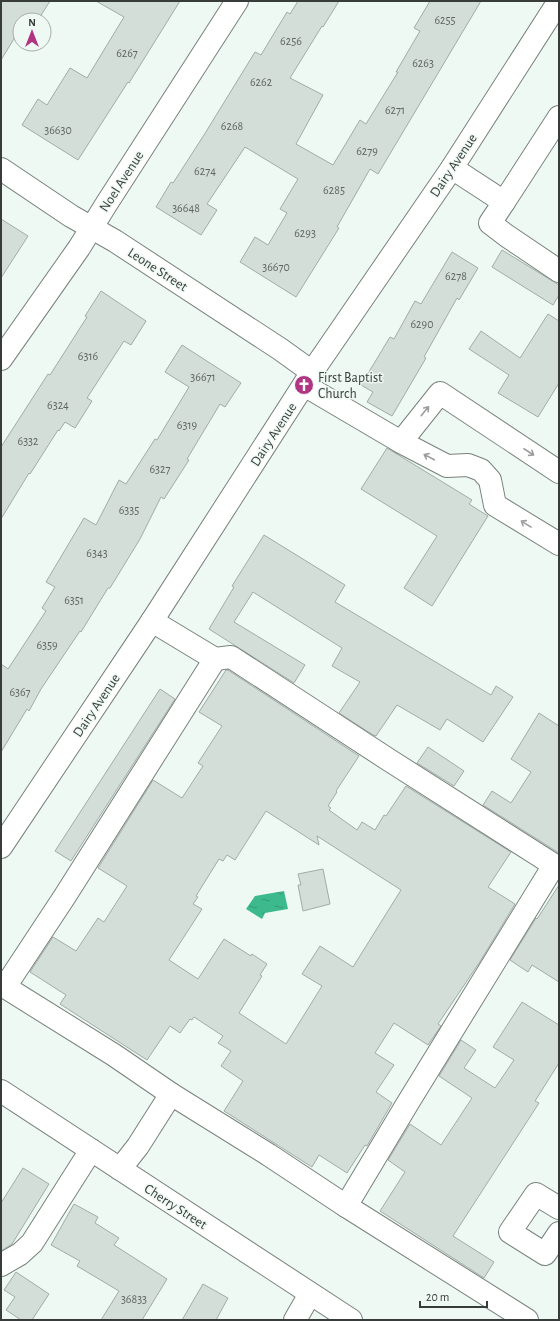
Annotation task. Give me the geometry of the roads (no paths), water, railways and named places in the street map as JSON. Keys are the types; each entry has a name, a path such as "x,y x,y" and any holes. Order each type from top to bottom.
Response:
{"street":[{"name":"Noel Avenue","path":"1,359 79,248 237,1"},
{"name":"Dairy Avenue","path":"1,847 152,621 308,378 452,168 559,1"},
{"path":"559,117 490,223 559,271"},
{"path":"452,168 504,202"},
{"name":"Leone Street","path":"1,169 71,216 115,241 273,344 308,378 401,442 447,466 468,465 481,470 490,480 496,505 559,544"},
{"path":"401,442 440,393 559,472"},
{"path":"152,621 215,659 231,657 554,865 346,1206"},
{"path":"215,659 5,987 114,1055 171,1094 527,1320"},
{"name":"Cherry Street","path":"1,1091 351,1320"},
{"path":"120,1170 138,1146 171,1094"},
{"path":"1,1264 20,1254 32,1243 91,1150"},
{"path":"559,1208 536,1194 510,1232 545,1254 559,1233"},
{"path":"294,1320 310,1294"}],"water":[{"path":"284,891 288,909 265,913 262,919 246,909 255,896"}],"place":[{"name":"First Baptist Church","path":"304,385"}]}
